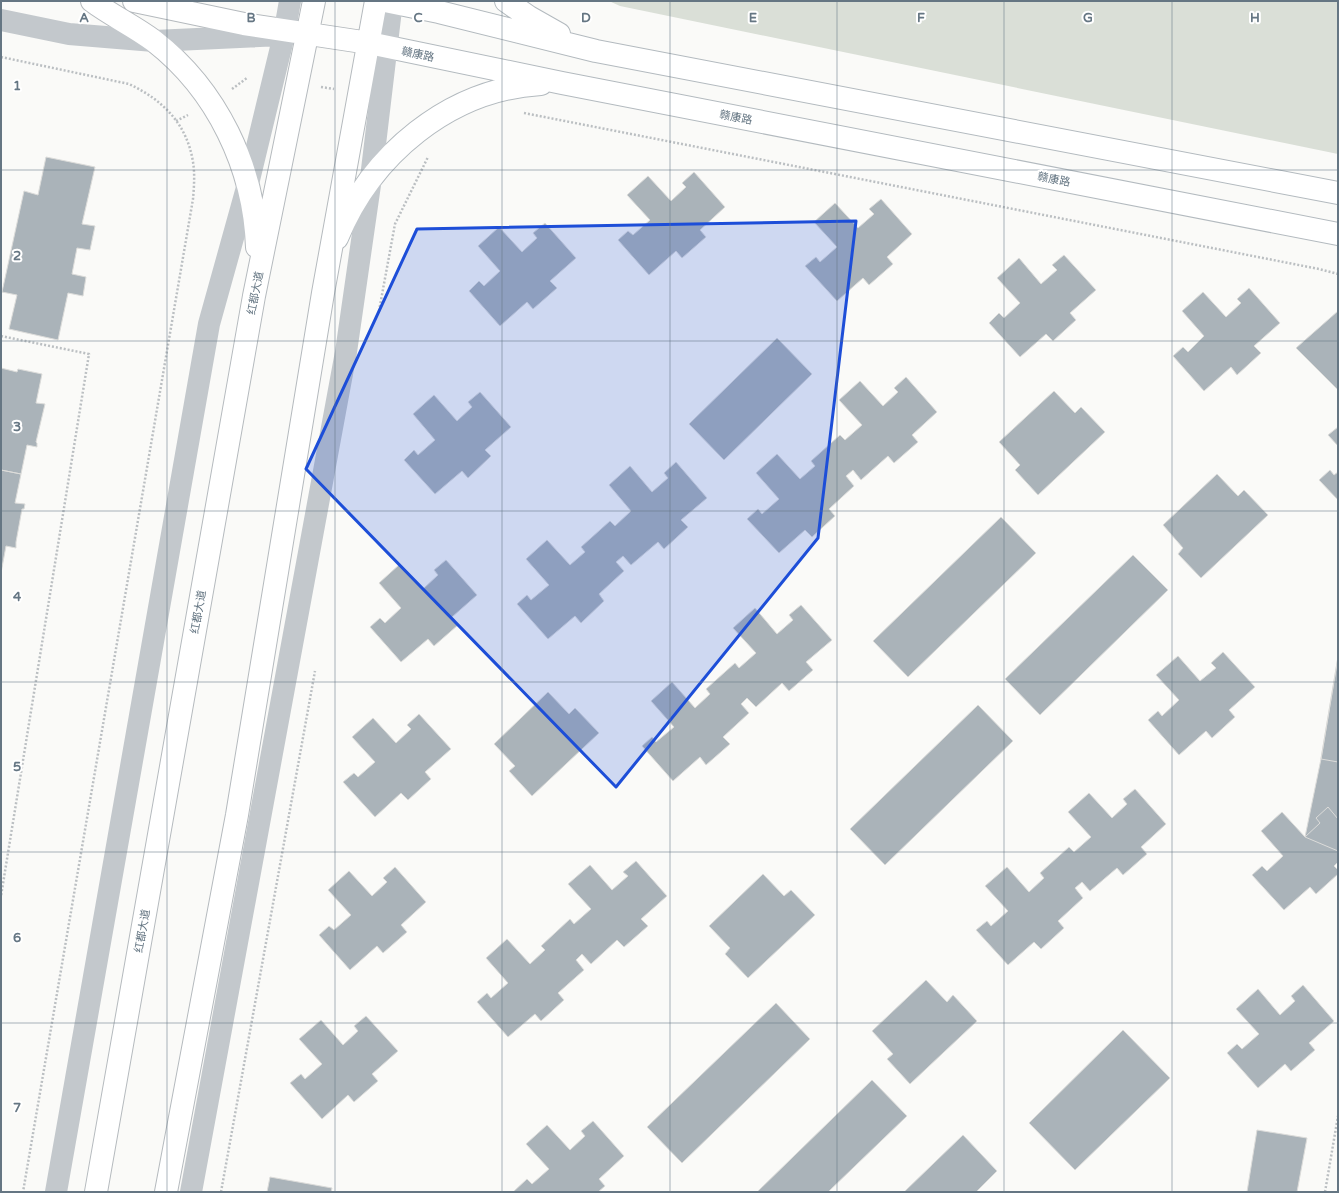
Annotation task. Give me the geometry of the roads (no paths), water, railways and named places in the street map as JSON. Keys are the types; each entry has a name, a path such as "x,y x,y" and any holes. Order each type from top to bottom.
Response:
{"main road":[{"path":"92,1 130,24 154,41 180,64 200,87 218,113 244,170 252,201 256,233 257,264 254,296"},
{"name":"赣康路","path":"134,1 284,33 308,34 377,45 562,83 1338,234"},
{"name":"红都大道","path":"96,1192 254,296 314,1"},
{"path":"323,293 360,94 377,45 386,1 439,12 596,51 1338,194"},
{"path":"506,1 529,17 554,31 596,51"},
{"path":"166,1192 237,815 328,264 337,237 349,210 371,178 383,163 404,142 426,125 451,110 477,98 505,90 533,85 562,83"}],"street":[{"path":"56,1192 209,324 248,184 284,33 290,1"},
{"path":"1,20 69,34 154,41 284,33"},
{"path":"191,1192 346,352 371,178 377,45"}]}
